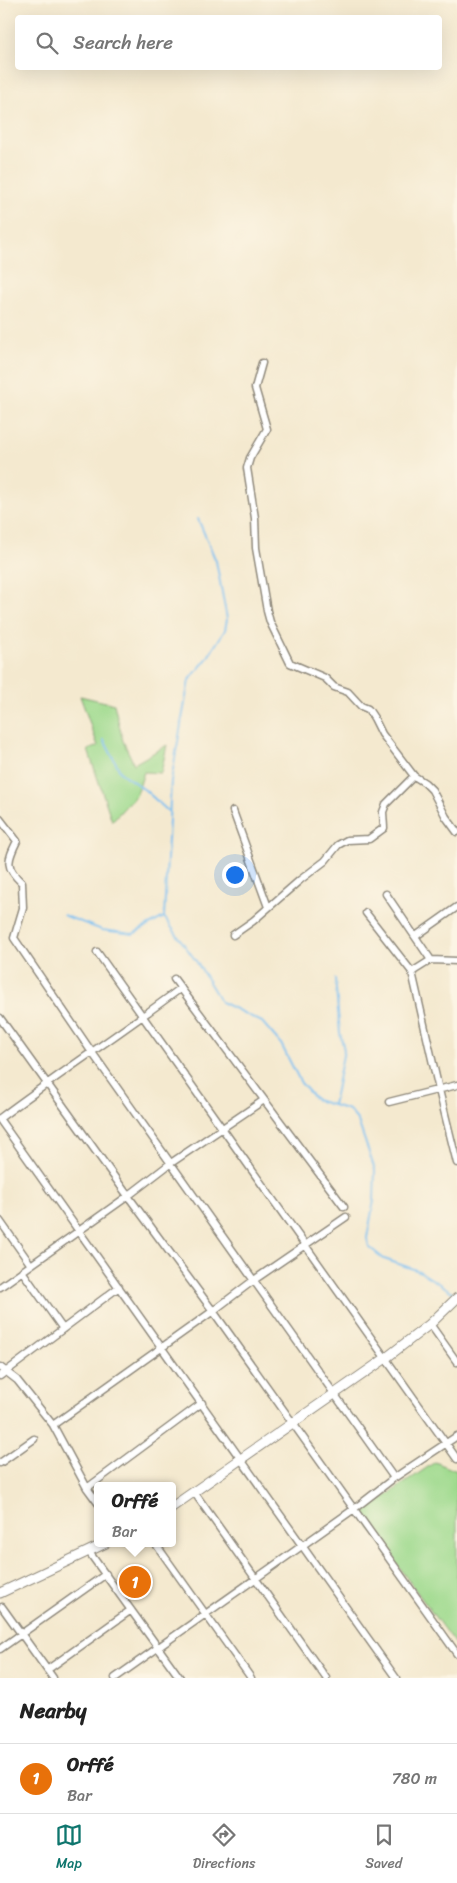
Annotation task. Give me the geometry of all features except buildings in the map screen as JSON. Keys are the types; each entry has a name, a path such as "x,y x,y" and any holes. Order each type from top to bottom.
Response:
{"main road":[{"path":"176,1504 294,1424 334,1393 386,1358 430,1324 455,1301"},
{"path":"0,1593 98,1547"}],"street":[{"path":"262,362 255,388 267,429 250,458 247,468 255,518 256,548 270,622 290,663 325,678 334,687 348,692 361,706 368,709 382,734 414,776 432,790 446,817 457,832"},
{"path":"233,935 326,861 338,845 346,840 369,839 384,828 382,812 386,804 414,776"},
{"path":"233,811 268,906"},
{"path":"0,819 16,841 8,858 12,873 22,883 24,908 14,938 91,1051 394,1478"},
{"path":"386,894 431,960"},
{"path":"416,936 457,907"},
{"path":"366,913 412,972 438,1090 457,1163"},
{"path":"97,952 457,1459"},
{"path":"412,972 431,960 457,961"},
{"path":"174,979 344,1207"},
{"path":"181,988 143,1017 46,1083 0,1119 396,1678"},
{"path":"0,1018 128,1196 214,1311 457,1654"},
{"path":"389,1102 457,1085"},
{"path":"0,1286 128,1196 171,1163 264,1100"},
{"path":"53,1425 214,1311 254,1280 346,1217"},
{"path":"0,1221 31,1265"},
{"path":"22,1271 63,1329"},
{"path":"94,1498 53,1425 17,1380 2,1371 119,1287"},
{"path":"430,1324 457,1362"},
{"path":"95,1482 202,1403"},
{"path":"115,1678 354,1509 394,1478 457,1436"},
{"path":"0,1463 34,1439"},
{"path":"87,1488 94,1483"},
{"path":"194,1492 326,1678"},
{"path":"158,1547 251,1678"},
{"path":"89,1552 180,1678"},
{"path":"0,1649 106,1574"},
{"path":"2,1606 53,1678"},
{"path":"47,1670 131,1610"}],"green space":[{"path":"80,696 114,704 123,741 134,764 167,745 161,773 144,772 137,794 112,821 88,750 98,746"},
{"path":"435,1462 457,1471 457,1647 360,1514"}],"waterway":[{"path":"198,519 216,561 227,619 225,630 206,660 189,680 171,781 164,917 196,961 221,1002 262,1022 281,1044 301,1083 316,1100 349,1110 358,1121 375,1170 374,1200 367,1238 369,1247 384,1259 419,1271 457,1295"},
{"path":"104,740 121,773 145,790 169,812"},
{"path":"63,915 102,930 133,934 164,917"},
{"path":"333,1105 344,1050 340,1033 335,979"}],"place":[{"name":"Orffé","path":"135,1582"}]}
